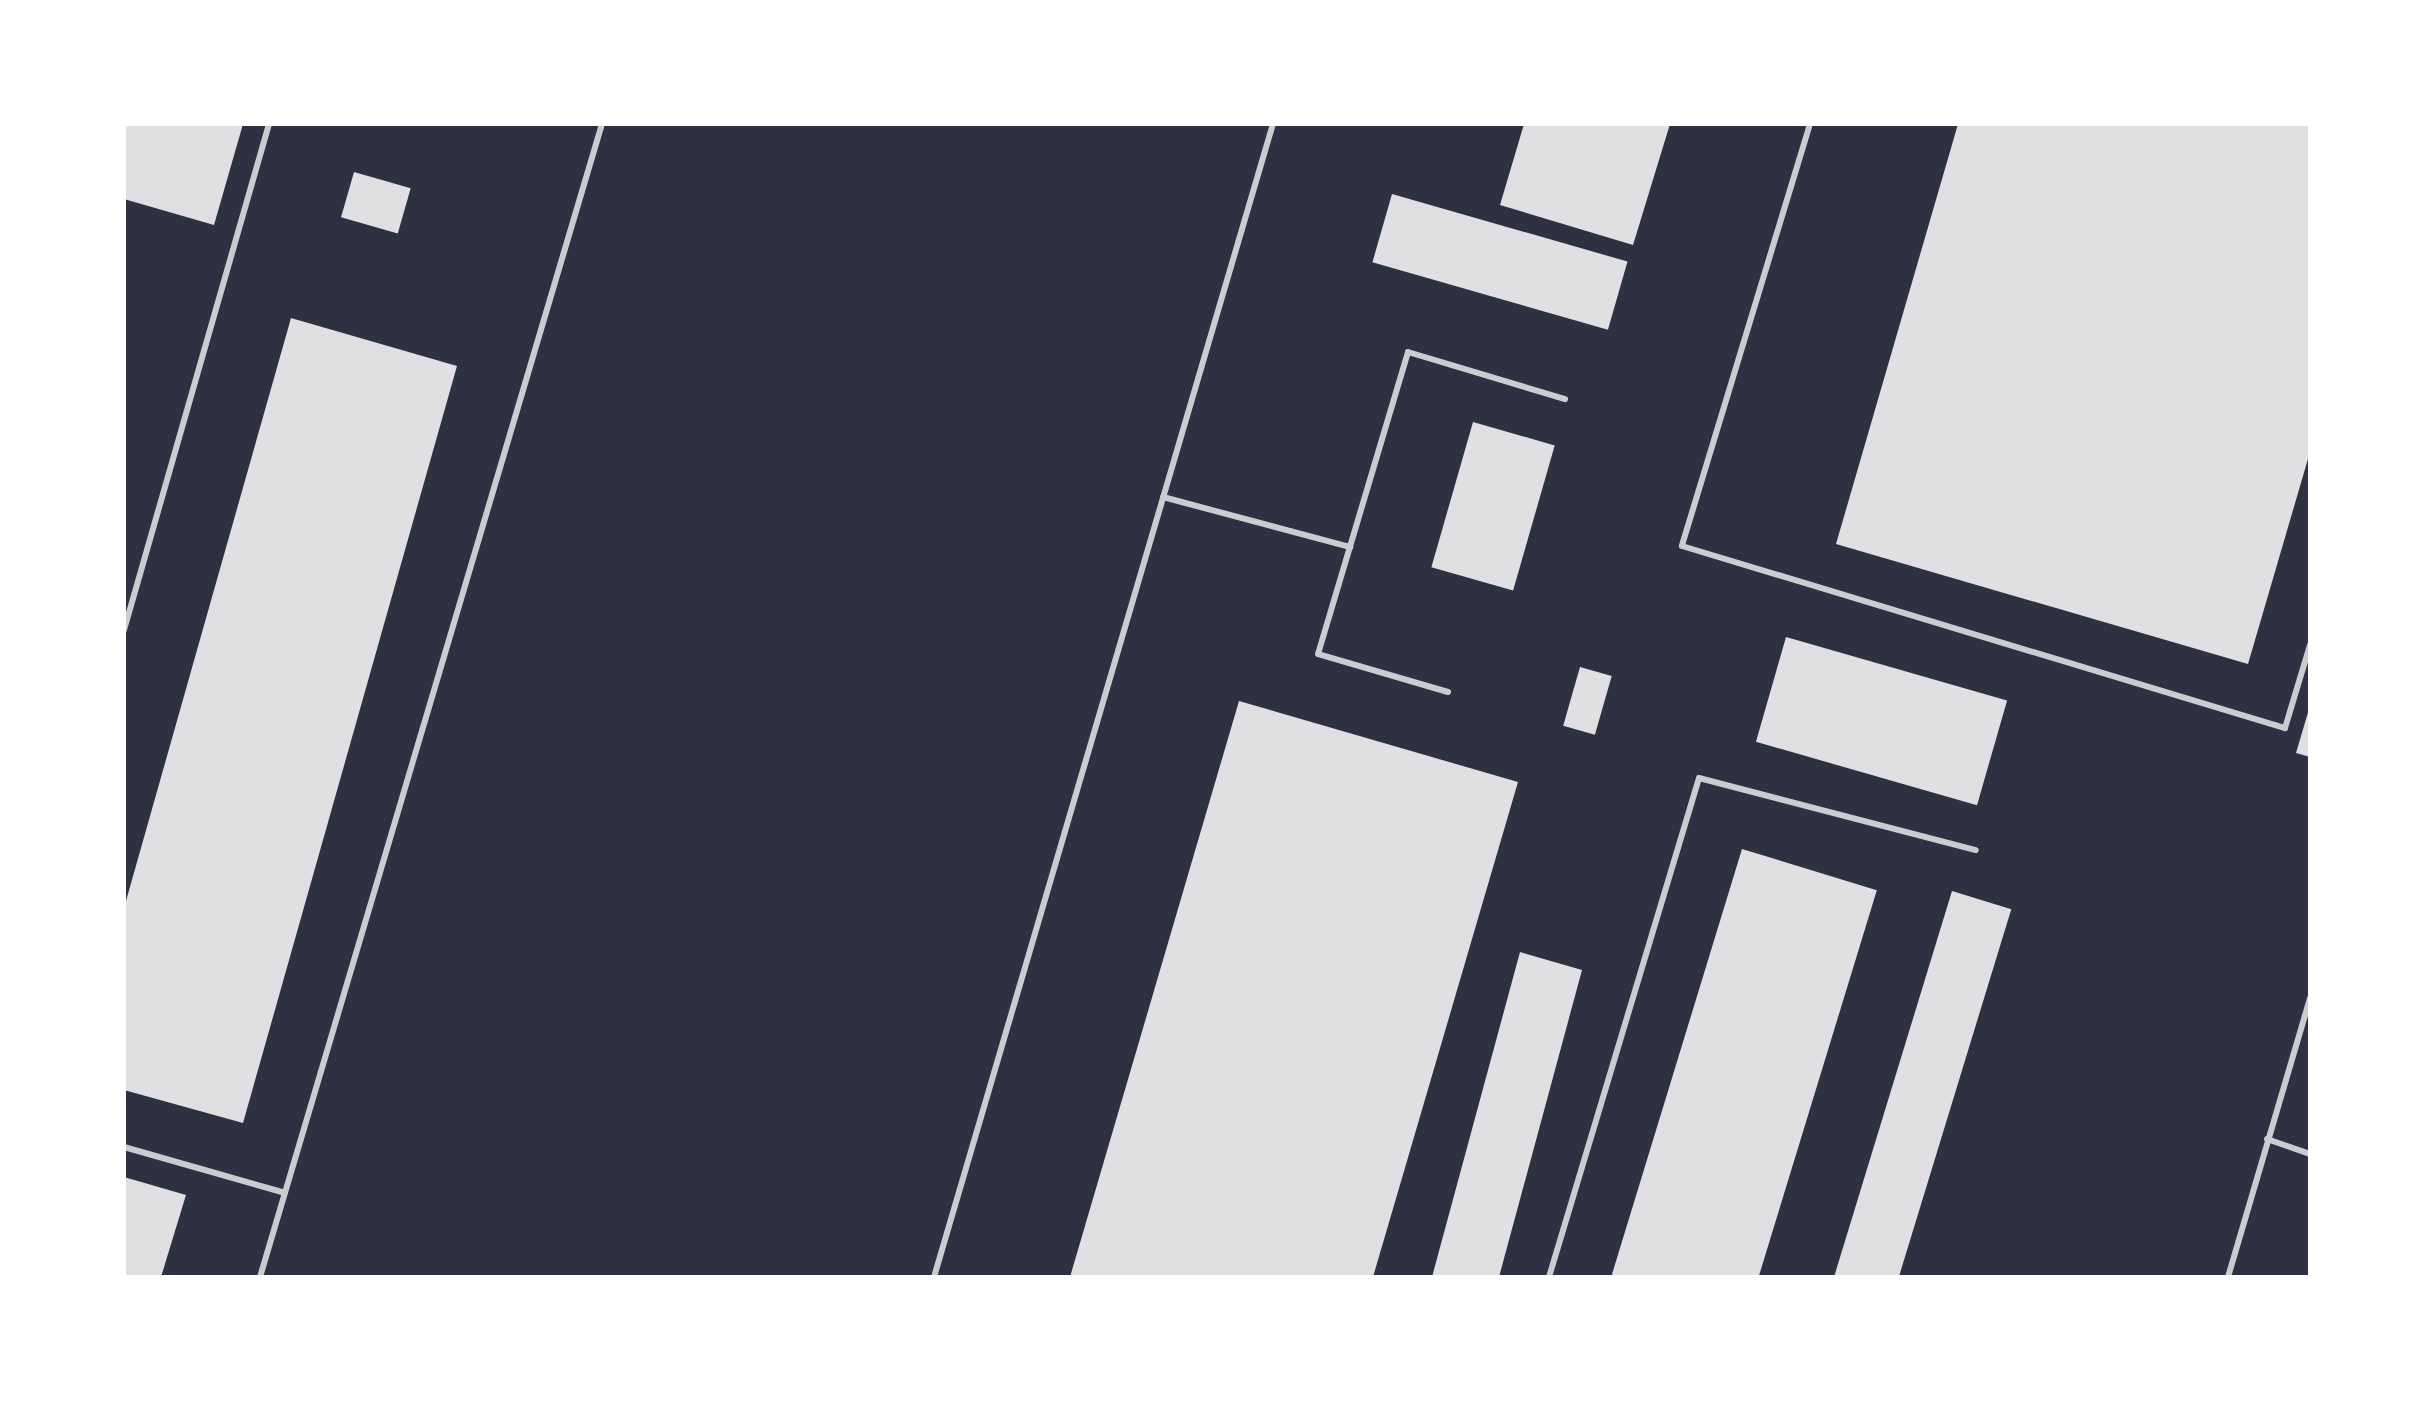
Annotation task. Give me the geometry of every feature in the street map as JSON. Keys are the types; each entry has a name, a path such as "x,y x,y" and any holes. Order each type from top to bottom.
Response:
{"lane":[{"path":"124,630 269,124"},
{"path":"260,1277 602,124"},
{"path":"934,1277 1273,124"},
{"path":"1810,124 1682,546 2285,728 2310,645"},
{"path":"1448,692 1318,654 1408,352 1565,399"},
{"path":"1163,497 1350,547"},
{"path":"1549,1277 1699,778 1976,850"},
{"path":"2228,1277 2310,998"},
{"path":"2267,1139 2310,1154"},
{"path":"124,1147 285,1193"}],"building":[{"path":"124,124 243,124 214,225 124,199"},
{"path":"1524,124 1670,124 1633,245 1500,205"},
{"path":"1958,124 2310,124 2310,452 2248,664 1836,544"},
{"path":"354,172 411,188 398,233 341,217"},
{"path":"1392,194 1628,262 1608,330 1372,262"},
{"path":"291,318 457,366 243,1123 124,1090 124,908"},
{"path":"1473,422 1555,445 1513,591 1431,567"},
{"path":"1786,637 2007,700 1977,805 1756,742"},
{"path":"1580,667 1612,676 1595,735 1563,726"},
{"path":"1239,701 1518,782 1373,1277 1070,1277"},
{"path":"2310,709 2310,757 2296,753"},
{"path":"1742,849 1877,890 1759,1277 1612,1275"},
{"path":"1952,891 2011,909 1899,1277 1834,1275"},
{"path":"1520,952 1582,970 1499,1277 1432,1277"},
{"path":"124,1177 186,1195 161,1277 124,1277"}]}
